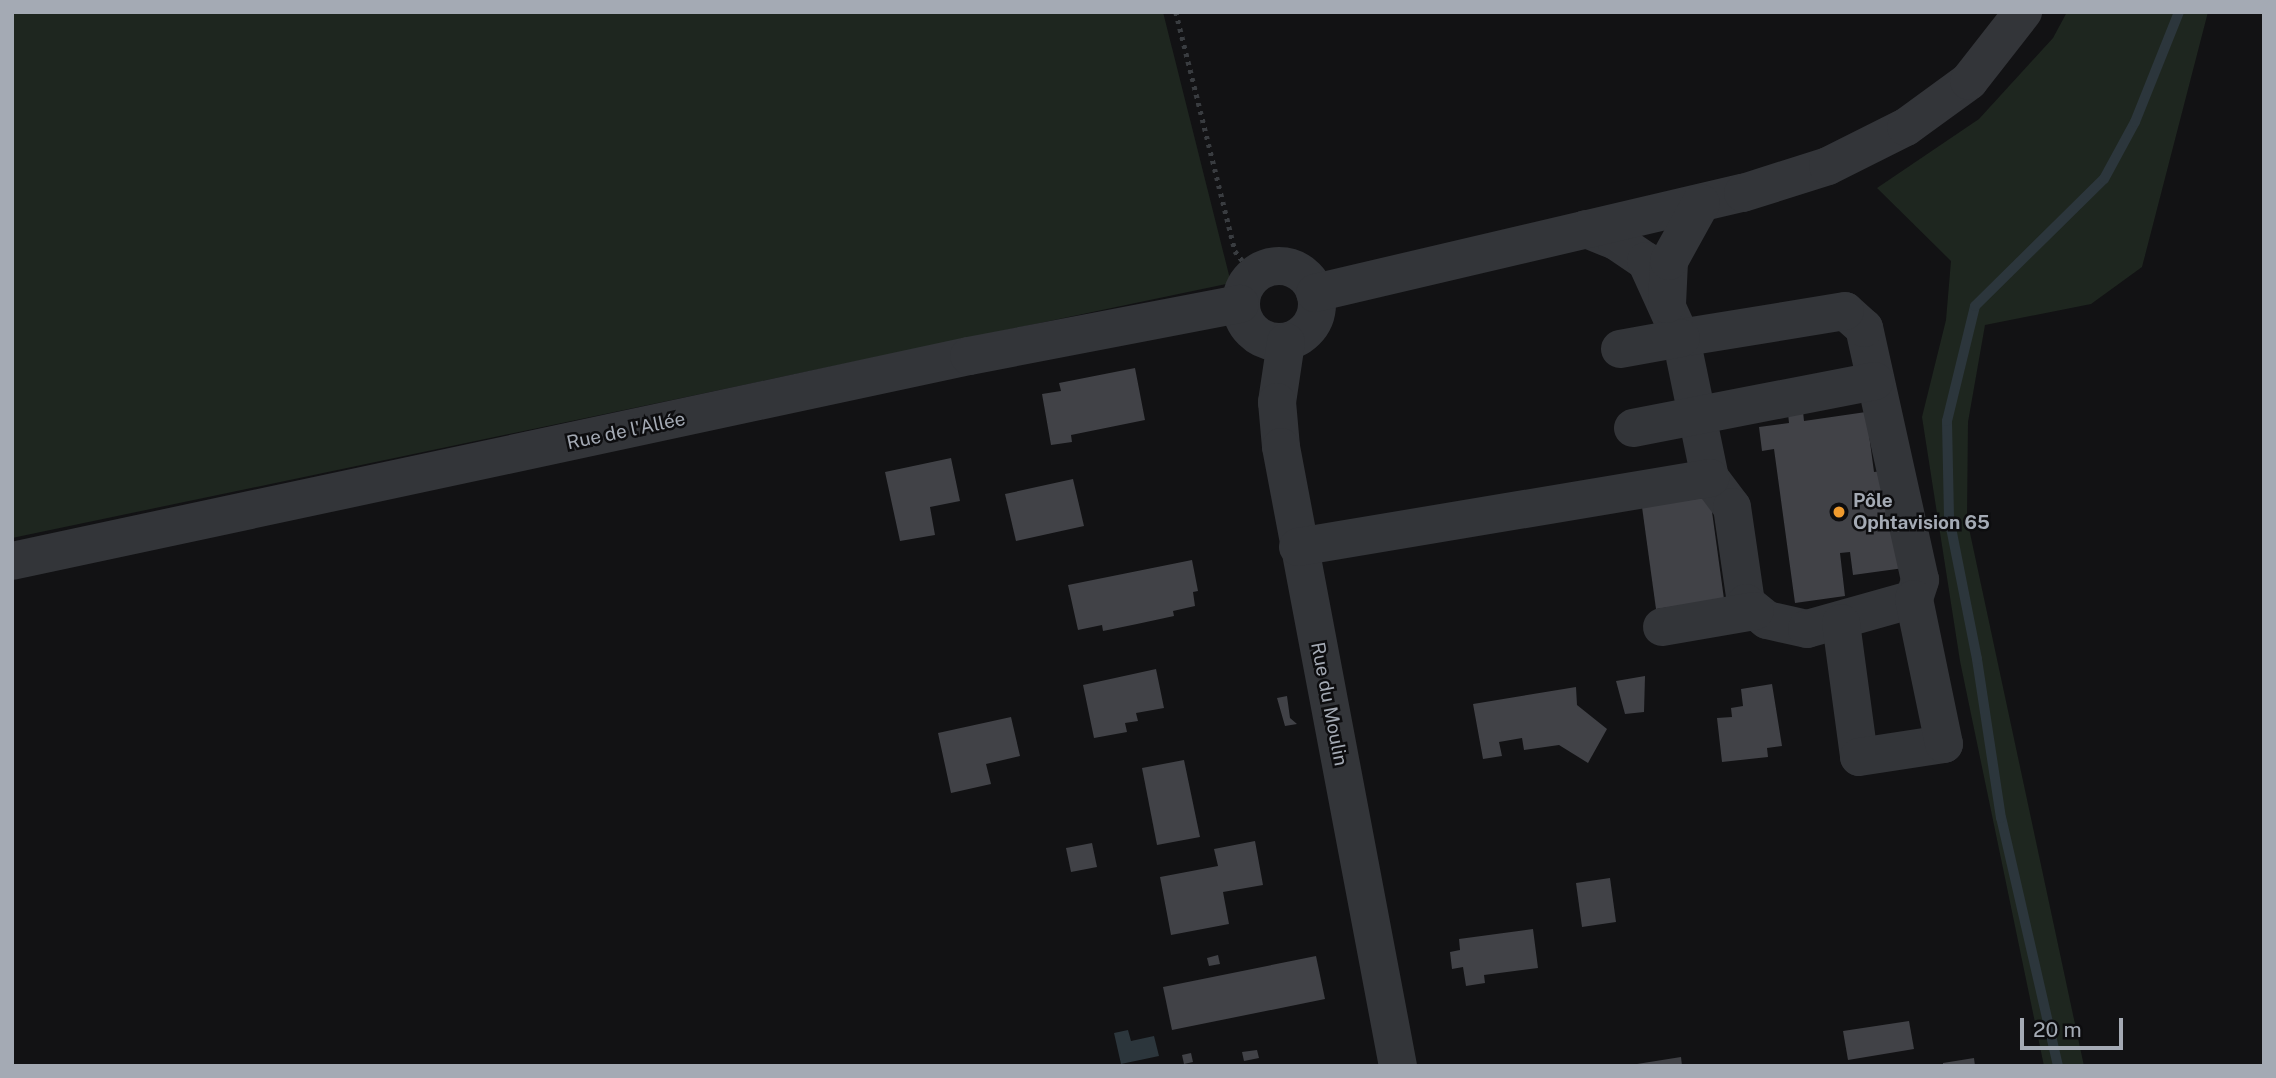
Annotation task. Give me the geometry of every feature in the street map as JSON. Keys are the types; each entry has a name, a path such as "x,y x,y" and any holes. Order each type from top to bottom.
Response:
{"street":[{"path":"1315,292 1701,203 1828,166 1906,127 1969,81 2023,12"},
{"path":"1674,324 1669,261 1701,203"},
{"path":"1586,229 1616,241 1646,261 1674,324 1710,478 1732,507 1746,603 1767,620 1807,629 1841,622 1914,599"},
{"path":"1277,266 1301,272 1315,292 1317,305 1308,329 1286,342 1272,342 1250,329 1247,290 1277,266"},
{"name":"Rue de l'Allée","path":"12,561 969,356 1247,290"},
{"path":"1620,349 1674,324 1846,311 1864,328 1920,580 1914,599 1944,744 1859,757 1841,622"},
{"name":"Rue du Moulin","path":"1286,342 1277,402 1298,547 1398,1066"},
{"path":"1633,428 1874,381"},
{"path":"1298,547 1710,478"},
{"path":"1662,627 1755,611"}],"path":[{"path":"1176,12 1247,290"}],"shaded area":[{"path":"12,12 1163,12 1231,283 12,538"},
{"path":"2067,12 2208,12 2142,267 2091,304 1985,325 1968,422 1967,519 2084,1066 2044,1066 1960,661 1922,417 1946,320 1951,261 1877,188 1979,119 2053,38"},
{"path":"1128,1030 1131,1041 1154,1036 1159,1056 1121,1064 1114,1033"}],"building":[{"path":"1135,368 1145,420 1071,435 1072,442 1051,445 1042,394 1061,391 1059,383"},
{"name":"Pôle Ophtavision 65","path":"1802,402 1804,421 1866,412 1874,472 1890,470 1904,568 1853,575 1850,552 1840,553 1845,596 1795,603 1774,449 1762,451 1759,427 1789,423 1787,404"},
{"path":"951,458 960,501 930,507 935,535 900,541 885,472"},
{"path":"1073,479 1084,526 1016,541 1005,494"},
{"path":"1710,497 1724,599 1656,609 1642,507"},
{"path":"1192,560 1198,591 1193,592 1195,606 1173,611 1174,616 1103,631 1102,625 1078,630 1068,585"},
{"path":"1156,669 1164,708 1136,713 1138,721 1125,723 1127,732 1094,738 1083,685"},
{"path":"1645,676 1644,712 1625,714 1616,681"},
{"path":"1772,684 1782,746 1767,748 1768,757 1722,762 1717,718 1732,717 1731,708 1743,706 1741,689"},
{"path":"1576,687 1577,705 1607,729 1588,763 1559,745 1524,750 1522,738 1499,742 1502,756 1483,759 1473,704"},
{"path":"1287,696 1290,718 1297,724 1285,726 1277,698"},
{"path":"1011,717 1020,756 986,764 991,784 951,793 938,733"},
{"path":"1184,760 1200,837 1157,845 1142,768"},
{"path":"1255,841 1263,885 1223,892 1229,924 1171,935 1160,877 1218,866 1214,849"},
{"path":"1092,843 1097,867 1071,872 1066,848"},
{"path":"1610,878 1616,922 1582,927 1576,883"},
{"path":"1533,929 1538,968 1484,975 1485,983 1466,986 1463,967 1452,969 1450,952 1460,950 1459,939"},
{"path":"1218,955 1220,964 1209,966 1207,958"},
{"path":"1316,956 1325,999 1172,1030 1163,987"},
{"path":"1909,1021 1914,1049 1848,1060 1843,1031"},
{"path":"1257,1050 1259,1058 1244,1061 1242,1052"},
{"path":"1191,1053 1193,1062 1184,1064 1182,1055"},
{"path":"1681,1057 1682,1066 1637,1066 1637,1064"},
{"path":"1974,1058 1975,1066 1943,1066 1943,1063"}],"waterway":[{"path":"2058,1066 2001,818 1977,659 1949,517 1947,421 1975,306 2104,179 2135,122 2179,12"}],"place":[{"name":"Pôle Ophtavision 65","path":"1839,512"}]}
